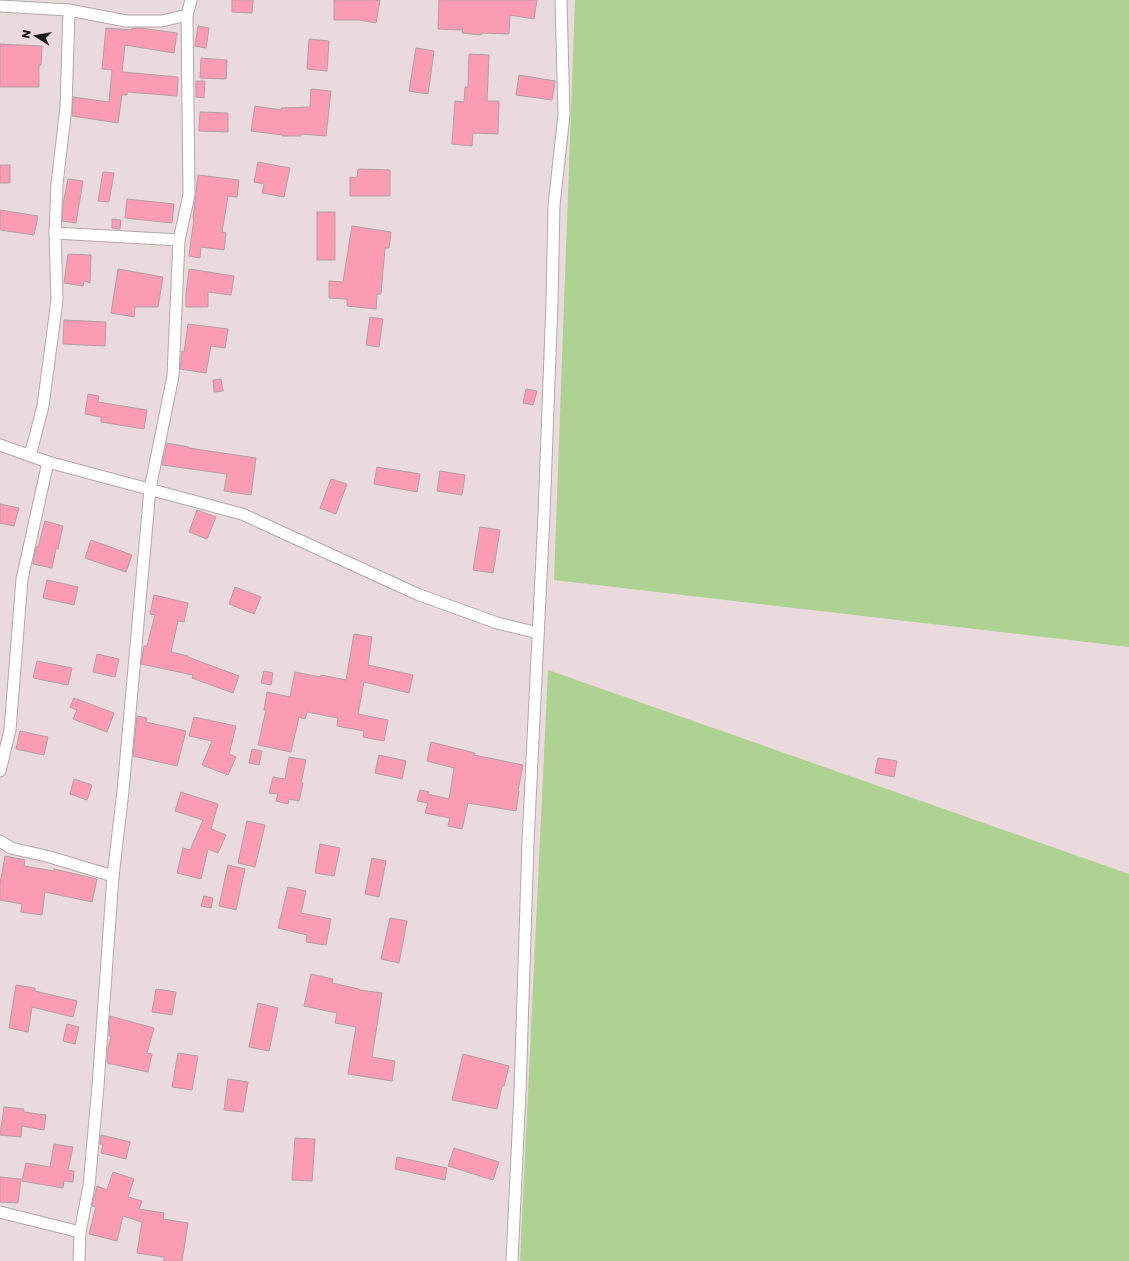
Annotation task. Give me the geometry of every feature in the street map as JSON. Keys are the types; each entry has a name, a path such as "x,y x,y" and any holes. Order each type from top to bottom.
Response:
{"street":[{"path":"79,1261 80,1232 89,1186 99,1078 113,876 123,790 150,489 173,376 179,240 189,195 187,15 191,0"},
{"path":"512,1261 520,1091 528,842 552,301 554,205 564,115 562,0"},
{"path":"0,6 69,10 126,20 162,20 187,15"},
{"path":"30,456 43,406 57,300 55,233 57,184 66,107 69,10"},
{"path":"55,233 179,240"},
{"path":"0,445 48,462 242,514 417,594 497,623 538,633"},
{"path":"0,771 10,730 22,579 48,462"},
{"path":"0,841 11,848 50,857 113,876"},
{"path":"0,1212 80,1232"}],"green space":[{"path":"575,0 1129,0 1129,647 554,580"},
{"path":"548,670 1129,874 1129,1261 520,1261"}],"building":[{"path":"232,0 253,0 252,13 232,12"},
{"path":"334,0 380,0 376,23 359,20 334,20"},
{"path":"439,0 537,0 534,19 510,15 509,34 482,33 481,35 462,33 463,30 438,29"},
{"path":"198,26 209,28 206,48 195,46"},
{"path":"106,28 132,30 132,28 140,28 177,33 174,53 125,45 122,72 178,77 177,96 127,92 127,95 122,95 118,123 72,116 73,97 109,102 112,70 102,69"},
{"path":"309,39 329,41 327,71 307,69"},
{"path":"0,44 42,46 41,65 39,65 39,87 0,87"},
{"path":"416,48 434,51 428,94 409,91"},
{"path":"469,54 489,55 487,101 499,101 498,134 473,133 472,146 452,144 455,101 464,102 465,87 468,87"},
{"path":"201,58 227,60 226,79 200,78"},
{"path":"519,75 555,81 552,100 516,95"},
{"path":"196,81 205,81 204,98 196,97"},
{"path":"311,89 331,91 326,136 301,134 301,136 282,136 251,131 255,106 281,110 281,108 310,107"},
{"path":"200,112 228,113 228,132 199,131"},
{"path":"258,162 290,168 284,197 262,193 264,184 254,182"},
{"path":"0,165 10,165 10,183 0,183"},
{"path":"358,169 390,170 390,196 350,196 350,177 357,178"},
{"path":"103,172 114,173 109,202 98,201"},
{"path":"198,175 239,180 237,197 228,196 222,232 226,233 224,250 201,247 200,258 189,256"},
{"path":"68,179 83,181 76,223 62,221 63,204"},
{"path":"127,199 174,204 172,223 125,218"},
{"path":"0,210 38,216 34,235 0,230"},
{"path":"317,212 335,212 335,260 317,260"},
{"path":"112,219 121,220 120,229 112,228"},
{"path":"352,226 391,232 389,248 385,248 381,294 377,294 376,309 347,306 347,299 329,298 329,281 343,282"},
{"path":"68,254 91,255 90,283 84,281 83,286 64,283"},
{"path":"118,269 163,277 158,307 135,307 134,317 111,313"},
{"path":"189,269 234,276 231,295 208,292 208,307 186,307"},
{"path":"370,317 383,319 379,347 366,345"},
{"path":"64,320 106,322 105,346 63,344"},
{"path":"188,324 228,329 225,348 211,346 206,373 180,369"},
{"path":"221,379 223,391 214,392 213,380"},
{"path":"526,389 537,391 533,405 523,403"},
{"path":"88,394 99,396 98,402 147,410 144,429 101,422 101,417 85,414"},
{"path":"167,443 189,448 256,458 251,495 224,491 227,474 162,465"},
{"path":"377,467 420,474 417,492 374,484"},
{"path":"440,471 465,475 462,495 437,491"},
{"path":"331,479 347,484 336,514 320,508"},
{"path":"0,504 19,508 14,526 0,523"},
{"path":"197,510 216,517 207,539 189,532"},
{"path":"45,521 63,526 52,568 33,564 36,547 38,547"},
{"path":"480,527 500,530 493,573 473,570"},
{"path":"91,540 132,555 126,572 85,558"},
{"path":"47,580 78,587 74,605 43,598"},
{"path":"235,587 261,597 254,614 229,604"},
{"path":"154,595 188,603 184,622 178,621 171,652 188,656 239,676 233,693 192,678 193,675 141,664 144,646 147,646 155,615 150,614"},
{"path":"354,634 372,637 368,665 413,675 409,693 364,682 358,714 388,720 384,741 363,737 364,731 337,726 338,718 307,712 305,719 299,717 291,752 258,745 266,710 264,710 267,692 290,697 295,672 346,680"},
{"path":"97,654 119,659 115,677 93,672"},
{"path":"37,661 72,668 68,685 33,678"},
{"path":"264,671 273,673 271,685 261,683"},
{"path":"74,698 114,713 107,732 73,719 77,710 70,707"},
{"path":"137,716 147,718 146,722 186,731 177,766 133,756"},
{"path":"194,717 236,726 229,754 236,757 228,775 202,765 212,741 189,736"},
{"path":"20,731 48,737 44,755 16,749"},
{"path":"431,742 475,753 474,755 523,765 516,811 468,803 462,829 448,826 450,818 425,813 428,803 417,801 420,790 429,792 428,794 449,799 454,768 427,761"},
{"path":"252,749 262,751 259,765 249,763"},
{"path":"379,755 406,761 402,779 375,773"},
{"path":"289,757 306,760 299,801 289,799 288,804 276,801 278,794 269,793 273,777 285,779"},
{"path":"878,758 897,761 894,777 875,773"},
{"path":"74,779 92,785 87,800 70,794"},
{"path":"181,792 218,804 211,829 226,835 218,853 208,849 201,879 177,873 183,848 190,850 203,820 175,811"},
{"path":"247,821 265,825 255,867 238,863"},
{"path":"320,844 340,848 334,876 315,873"},
{"path":"5,856 25,860 24,866 54,871 54,869 97,879 92,902 45,892 42,915 21,912 22,904 0,900 0,884"},
{"path":"372,858 386,861 379,897 365,894"},
{"path":"228,865 245,869 236,910 219,906"},
{"path":"288,887 306,891 301,913 331,919 326,945 306,942 307,935 278,928"},
{"path":"204,896 213,898 211,908 201,906"},
{"path":"390,918 407,921 399,963 381,959"},
{"path":"311,974 333,979 332,983 359,990 382,993 372,1057 395,1061 392,1081 348,1074 356,1027 335,1023 337,1013 304,1006"},
{"path":"16,985 35,988 35,991 77,1001 73,1017 32,1007 28,1032 9,1028"},
{"path":"156,989 176,992 172,1015 152,1012"},
{"path":"258,1003 278,1008 269,1051 249,1047"},
{"path":"110,1016 154,1028 147,1053 152,1054 148,1072 107,1063 111,1036 109,1036"},
{"path":"67,1024 79,1027 75,1044 63,1041"},
{"path":"178,1053 198,1056 192,1090 172,1087"},
{"path":"463,1054 509,1066 504,1086 502,1086 497,1109 452,1100"},
{"path":"228,1079 248,1082 243,1112 224,1110"},
{"path":"4,1107 24,1109 24,1112 46,1115 44,1130 22,1126 21,1137 0,1135"},
{"path":"101,1135 130,1142 126,1159 101,1153 103,1144 100,1144"},
{"path":"295,1138 315,1139 312,1181 292,1180"},
{"path":"54,1144 73,1147 68,1170 74,1171 73,1182 64,1181 63,1188 22,1181 26,1163 50,1167"},
{"path":"454,1148 499,1162 493,1180 448,1166"},
{"path":"397,1157 447,1168 445,1180 395,1169"},
{"path":"113,1172 134,1179 128,1197 142,1201 139,1209 164,1213 163,1219 188,1223 182,1261 164,1261 164,1257 137,1253 142,1222 123,1216 117,1241 89,1234 96,1207 92,1206 97,1186 107,1190"},
{"path":"0,1177 21,1179 18,1203 0,1202"}]}
